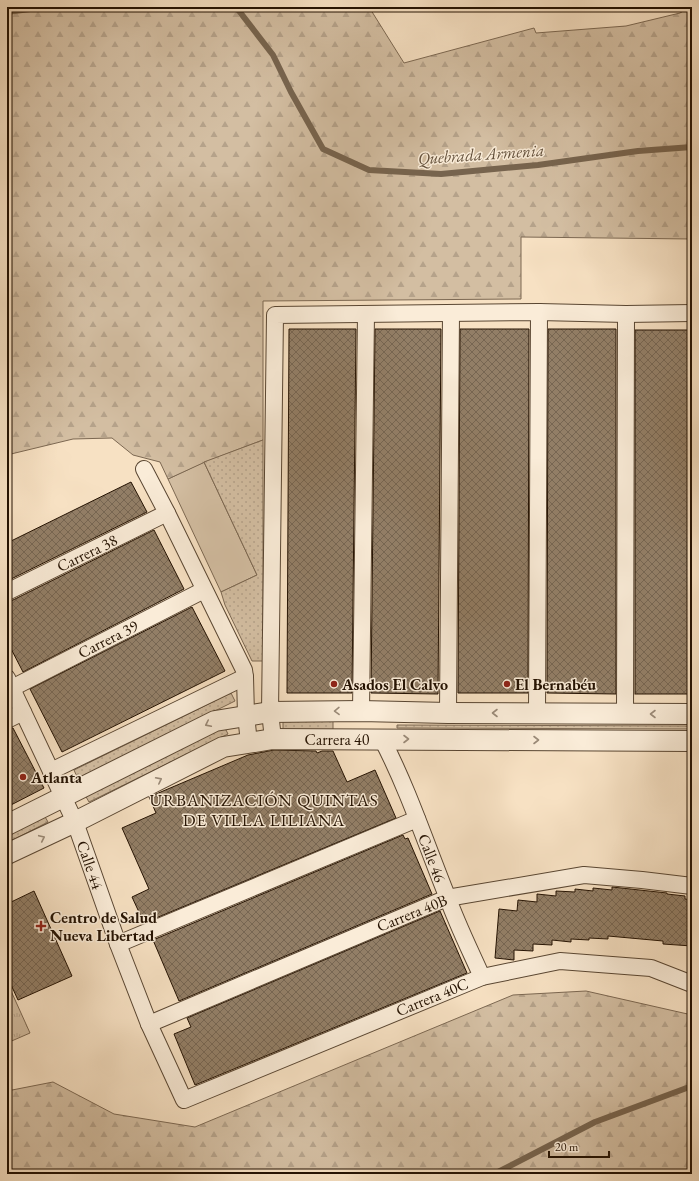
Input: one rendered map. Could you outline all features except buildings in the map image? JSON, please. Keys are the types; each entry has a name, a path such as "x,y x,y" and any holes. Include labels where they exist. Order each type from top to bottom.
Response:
{"street":[{"path":"537,713 539,312"},
{"path":"273,739 270,712 275,315 539,312 626,314 692,313"},
{"path":"448,712 451,313"},
{"path":"361,711 366,314"},
{"path":"625,714 626,314"},
{"path":"144,469 244,670 248,743"},
{"name":"Carrera 38","path":"7,592 167,513"},
{"name":"Carrera 39","path":"9,683 204,590"},
{"path":"51,771 245,677"},
{"name":"Calle 44","path":"9,683 75,822 118,944 149,1024 184,1100"},
{"name":"Carrera 40","path":"7,825 214,721 246,715 270,712 361,711 692,714"},
{"path":"7,720 23,712"},
{"name":"Carrera 40","path":"7,854 75,822 223,747 273,739 692,741"},
{"name":"Calle 46","path":"382,739 392,758 447,898 482,977"},
{"path":"118,944 417,819"},
{"name":"Carrera 40B","path":"149,1024 447,898 584,876 642,880 692,886"},
{"name":"Carrera 40C","path":"184,1100 482,977 560,961 651,968 692,984"}],"green space":[{"path":"7,7 369,7 404,63 534,28 536,33 626,26 680,13 692,7 692,239 521,237 521,299 263,301 263,440 205,462 168,479 160,462 133,455 112,438 73,439 7,456"},
{"path":"263,440 263,661 252,661 225,605 221,592 257,575 204,462"},
{"path":"204,462 257,575 221,592 168,479"},
{"path":"231,693 235,701 78,779 74,770"},
{"path":"333,720 333,731 283,731 283,721"},
{"path":"397,725 692,726 692,729 397,728"},
{"path":"224,726 228,734 89,802 85,795"},
{"path":"44,815 48,822 7,843 7,833"},
{"path":"7,982 30,1033 7,1043"},
{"path":"586,991 692,1015 692,1174 7,1174 7,1091 53,1082 114,1114 195,1127 513,995"}],"waterway":[{"name":"Quebrada Armenia","path":"7,12 45,7"},
{"name":"Quebrada Armenia","path":"236,7 273,55 291,92 323,149 369,170 441,174 538,165 638,151 692,147"},
{"path":"494,1174 595,1122 692,1086"}],"place":[{"name":"Asados El Calvo","path":"334,684"},
{"name":"El Bernabéu","path":"507,684"},
{"name":"Atlanta","path":"23,777"},
{"name":"Centro de Salud Nueva Libertad","path":"41,926"}],"district":[{"name":"URBANIZACIÓN QUINTAS DE VILLA LILIANA","path":"264,810"}]}
